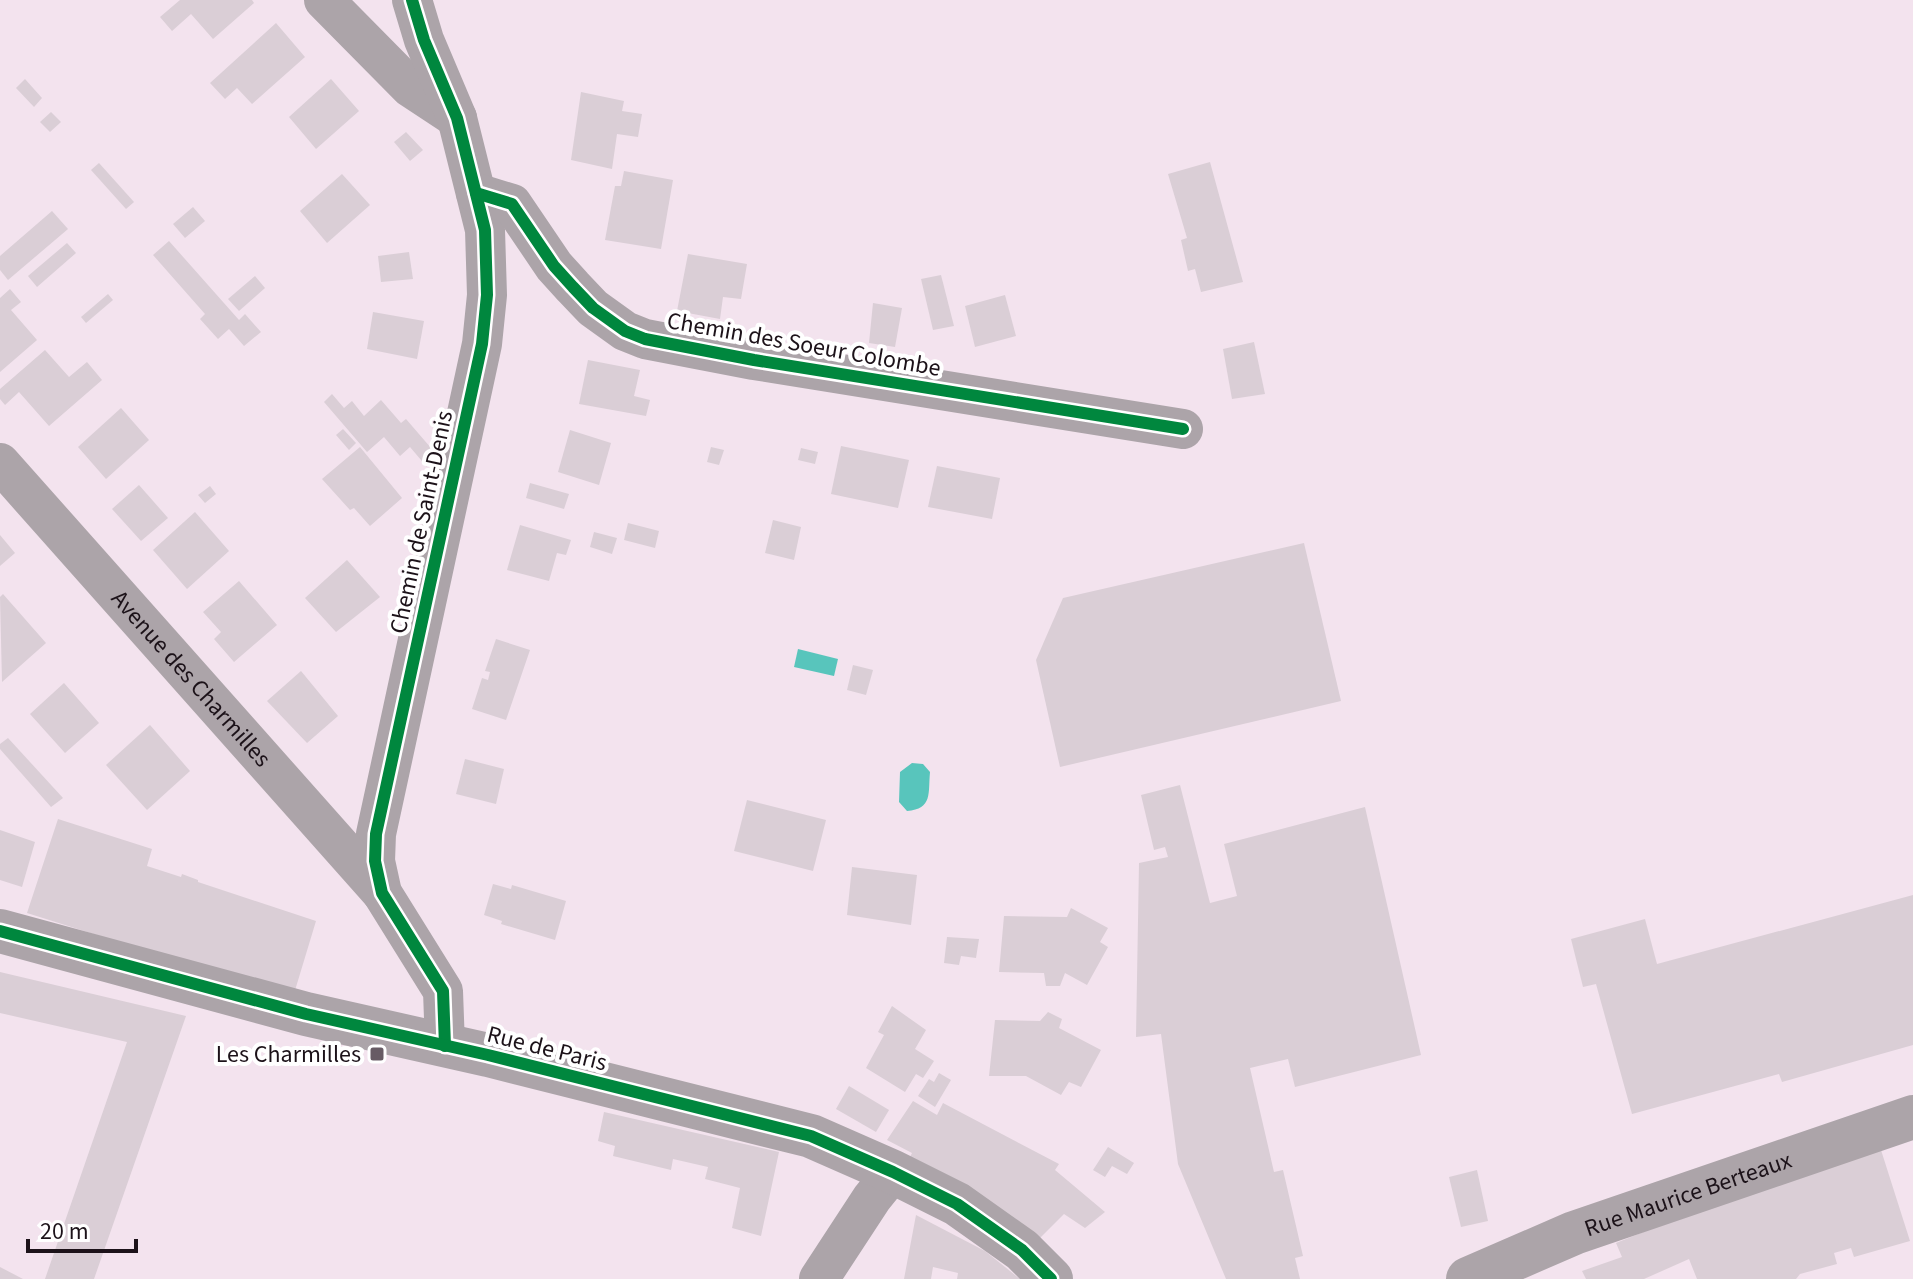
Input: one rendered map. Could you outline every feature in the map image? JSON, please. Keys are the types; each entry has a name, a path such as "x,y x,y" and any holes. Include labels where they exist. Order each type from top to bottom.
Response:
{"street":[{"path":"324,0 410,87 457,118"},
{"name":"Chemin de Saint-Denis","path":"412,0 424,40 457,118 485,230 487,295 482,344 376,834 375,861 382,893 443,991 445,1046"},
{"name":"Chemin des Soeur Colombe","path":"476,193 512,204 554,266 583,297 625,331 645,339 770,363 1183,429"},
{"name":"Avenue des Charmilles","path":"0,463 382,893"},
{"name":"Rue de Paris","path":"0,931 306,1014 811,1136 957,1204 1022,1250 1051,1279"},
{"name":"Rue Maurice Berteaux","path":"1468,1279 1574,1233 1913,1117"},
{"path":"819,1279 872,1198 893,1172"}],"shaded area":[{"path":"798,649 838,659 834,676 794,667"},
{"path":"912,763 923,764 930,772 929,793 921,807 907,811 899,802 900,772"}],"building":[{"path":"180,0 252,0 254,3 213,39 191,14 172,31 160,17"},
{"path":"276,23 305,57 252,104 237,88 225,99 210,83"},
{"path":"25,79 42,98 34,107 16,88"},
{"path":"331,79 359,111 316,149 289,117"},
{"path":"581,92 624,101 622,111 642,114 638,137 617,134 612,169 571,160"},
{"path":"51,112 61,122 50,132 40,122"},
{"path":"406,132 423,150 410,161 394,142"},
{"path":"1210,162 1243,282 1201,292 1195,269 1188,271 1181,240 1187,238 1168,174"},
{"path":"99,163 134,202 126,209 91,170"},
{"path":"624,171 673,180 661,249 605,240 615,186 621,186"},
{"path":"342,174 370,205 327,243 300,211"},
{"path":"193,207 205,221 185,238 173,224"},
{"path":"52,211 68,229 8,280 0,270 0,256"},
{"path":"169,241 239,320 245,314 261,332 244,346 229,329 218,339 200,319 205,314 153,255"},
{"path":"67,243 76,253 37,287 28,276"},
{"path":"409,252 413,279 381,282 378,256"},
{"path":"688,254 747,264 741,299 723,297 720,319 677,311"},
{"path":"941,275 954,326 933,330 921,279"},
{"path":"255,276 265,288 239,311 228,299"},
{"path":"10,289 21,302 11,310 37,340 0,372 0,298"},
{"path":"108,294 113,300 86,323 81,317"},
{"path":"1005,295 1016,336 975,347 965,306"},
{"path":"873,303 902,308 895,347 869,343"},
{"path":"373,312 424,321 417,359 367,349"},
{"path":"1254,342 1265,394 1232,399 1223,349"},
{"path":"45,350 69,377 87,362 102,380 49,426 19,392 5,405 0,399 0,389"},
{"path":"588,360 640,370 634,396 650,400 646,416 579,404"},
{"path":"332,394 344,408 352,401 364,416 381,400 401,423 406,419 431,448 427,467 410,447 400,456 384,437 367,452 324,402"},
{"path":"121,408 149,440 106,479 78,447"},
{"path":"343,429 356,443 349,450 336,435"},
{"path":"570,430 611,443 599,485 558,472"},
{"path":"841,446 909,460 898,508 831,494"},
{"path":"360,447 402,498 370,526 354,508 350,510 322,479"},
{"path":"711,447 724,450 719,465 707,462"},
{"path":"801,448 818,452 815,464 798,460"},
{"path":"937,466 1000,478 992,519 928,507"},
{"path":"530,483 569,494 564,509 526,498"},
{"path":"139,485 168,518 141,541 112,509"},
{"path":"210,486 216,494 205,503 198,495"},
{"path":"195,512 229,551 187,589 153,550"},
{"path":"773,520 801,527 794,560 765,553"},
{"path":"628,523 659,531 655,548 624,540"},
{"path":"520,525 571,540 566,555 557,553 549,581 507,570"},
{"path":"594,532 617,538 612,554 590,547"},
{"path":"0,535 15,553 0,566"},
{"path":"1304,543 1341,701 1060,767 1036,660 1063,598"},
{"path":"347,560 380,597 336,632 305,598"},
{"path":"239,581 277,625 234,662 214,639 221,632 203,612"},
{"path":"3,594 46,643 2,682 0,597"},
{"path":"496,639 530,650 506,720 472,709 482,678 488,680 490,672 485,671"},
{"path":"853,665 873,670 866,695 847,690"},
{"path":"301,671 338,716 307,743 267,701"},
{"path":"64,683 99,723 65,753 30,714"},
{"path":"150,725 190,771 147,810 106,765"},
{"path":"8,738 63,798 51,807 0,749 0,744"},
{"path":"465,759 504,769 496,804 456,794"},
{"path":"1180,785 1210,903 1237,896 1224,844 1365,807 1421,1055 1295,1087 1288,1059 1250,1068 1274,1172 1283,1170 1303,1256 1295,1258 1300,1279 1226,1279 1178,1164 1161,1034 1136,1037 1139,863 1168,857 1165,847 1154,850 1141,795"},
{"path":"747,800 826,820 813,871 734,851"},
{"path":"58,819 152,849 147,866 181,877 182,874 316,921 293,997 27,913"},
{"path":"0,830 35,842 22,887 0,880"},
{"path":"852,867 917,875 911,925 847,915"},
{"path":"493,884 511,889 512,885 566,901 555,940 501,924 502,921 484,915"},
{"path":"1913,895 1913,1045 1782,1082 1779,1074 1632,1114 1596,984 1583,987 1571,939 1645,919 1657,964"},
{"path":"1071,908 1108,928 1100,942 1108,947 1087,985 1065,973 1060,986 1046,986 1044,973 999,972 1004,916 1067,917"},
{"path":"947,937 979,939 976,958 961,956 959,965 944,963"},
{"path":"0,972 186,1016 94,1279 45,1279 127,1042 0,1013"},
{"path":"892,1006 926,1030 915,1049 934,1061 923,1078 916,1074 905,1092 866,1068 884,1035 878,1032"},
{"path":"1048,1012 1062,1019 1059,1028 1101,1050 1081,1087 1069,1082 1061,1095 1026,1076 989,1076 995,1020 1040,1021"},
{"path":"939,1073 951,1080 935,1107 918,1096 929,1079 934,1082"},
{"path":"849,1086 889,1110 876,1132 836,1109"},
{"path":"913,1101 937,1115 943,1103 1059,1164 1055,1170 1105,1212 1085,1228 1064,1214 1039,1239 908,1161 912,1153 887,1140"},
{"path":"604,1112 779,1152 761,1236 732,1228 740,1188 705,1179 708,1167 673,1159 671,1170 613,1156 615,1146 598,1141"},
{"path":"1108,1147 1134,1163 1127,1174 1112,1166 1105,1177 1093,1170"},
{"path":"1881,1150 1910,1241 1854,1257 1851,1248 1834,1253 1837,1264 1800,1274 1796,1279 1697,1279 1689,1259 1644,1279 1586,1279 1582,1271 1622,1257 1616,1243 1673,1220"},
{"path":"1477,1170 1488,1221 1461,1227 1449,1177"},
{"path":"916,1215 985,1251 1020,1279 957,1279 958,1273 933,1267 931,1279 904,1279"},
{"path":"0,1267 23,1279 0,1279"}],"cycle path":[{"path":"412,0 424,40 457,118 485,230 487,295 482,344 376,834 375,861 382,893 443,991 445,1046"},
{"path":"476,193 512,204 554,266 593,308 625,331 645,339 754,360 1183,429"},
{"path":"0,931 306,1014 488,1055 811,1136 957,1204 1022,1250 1051,1279"}],"place":[{"name":"Les Charmilles","path":"377,1054"}]}
